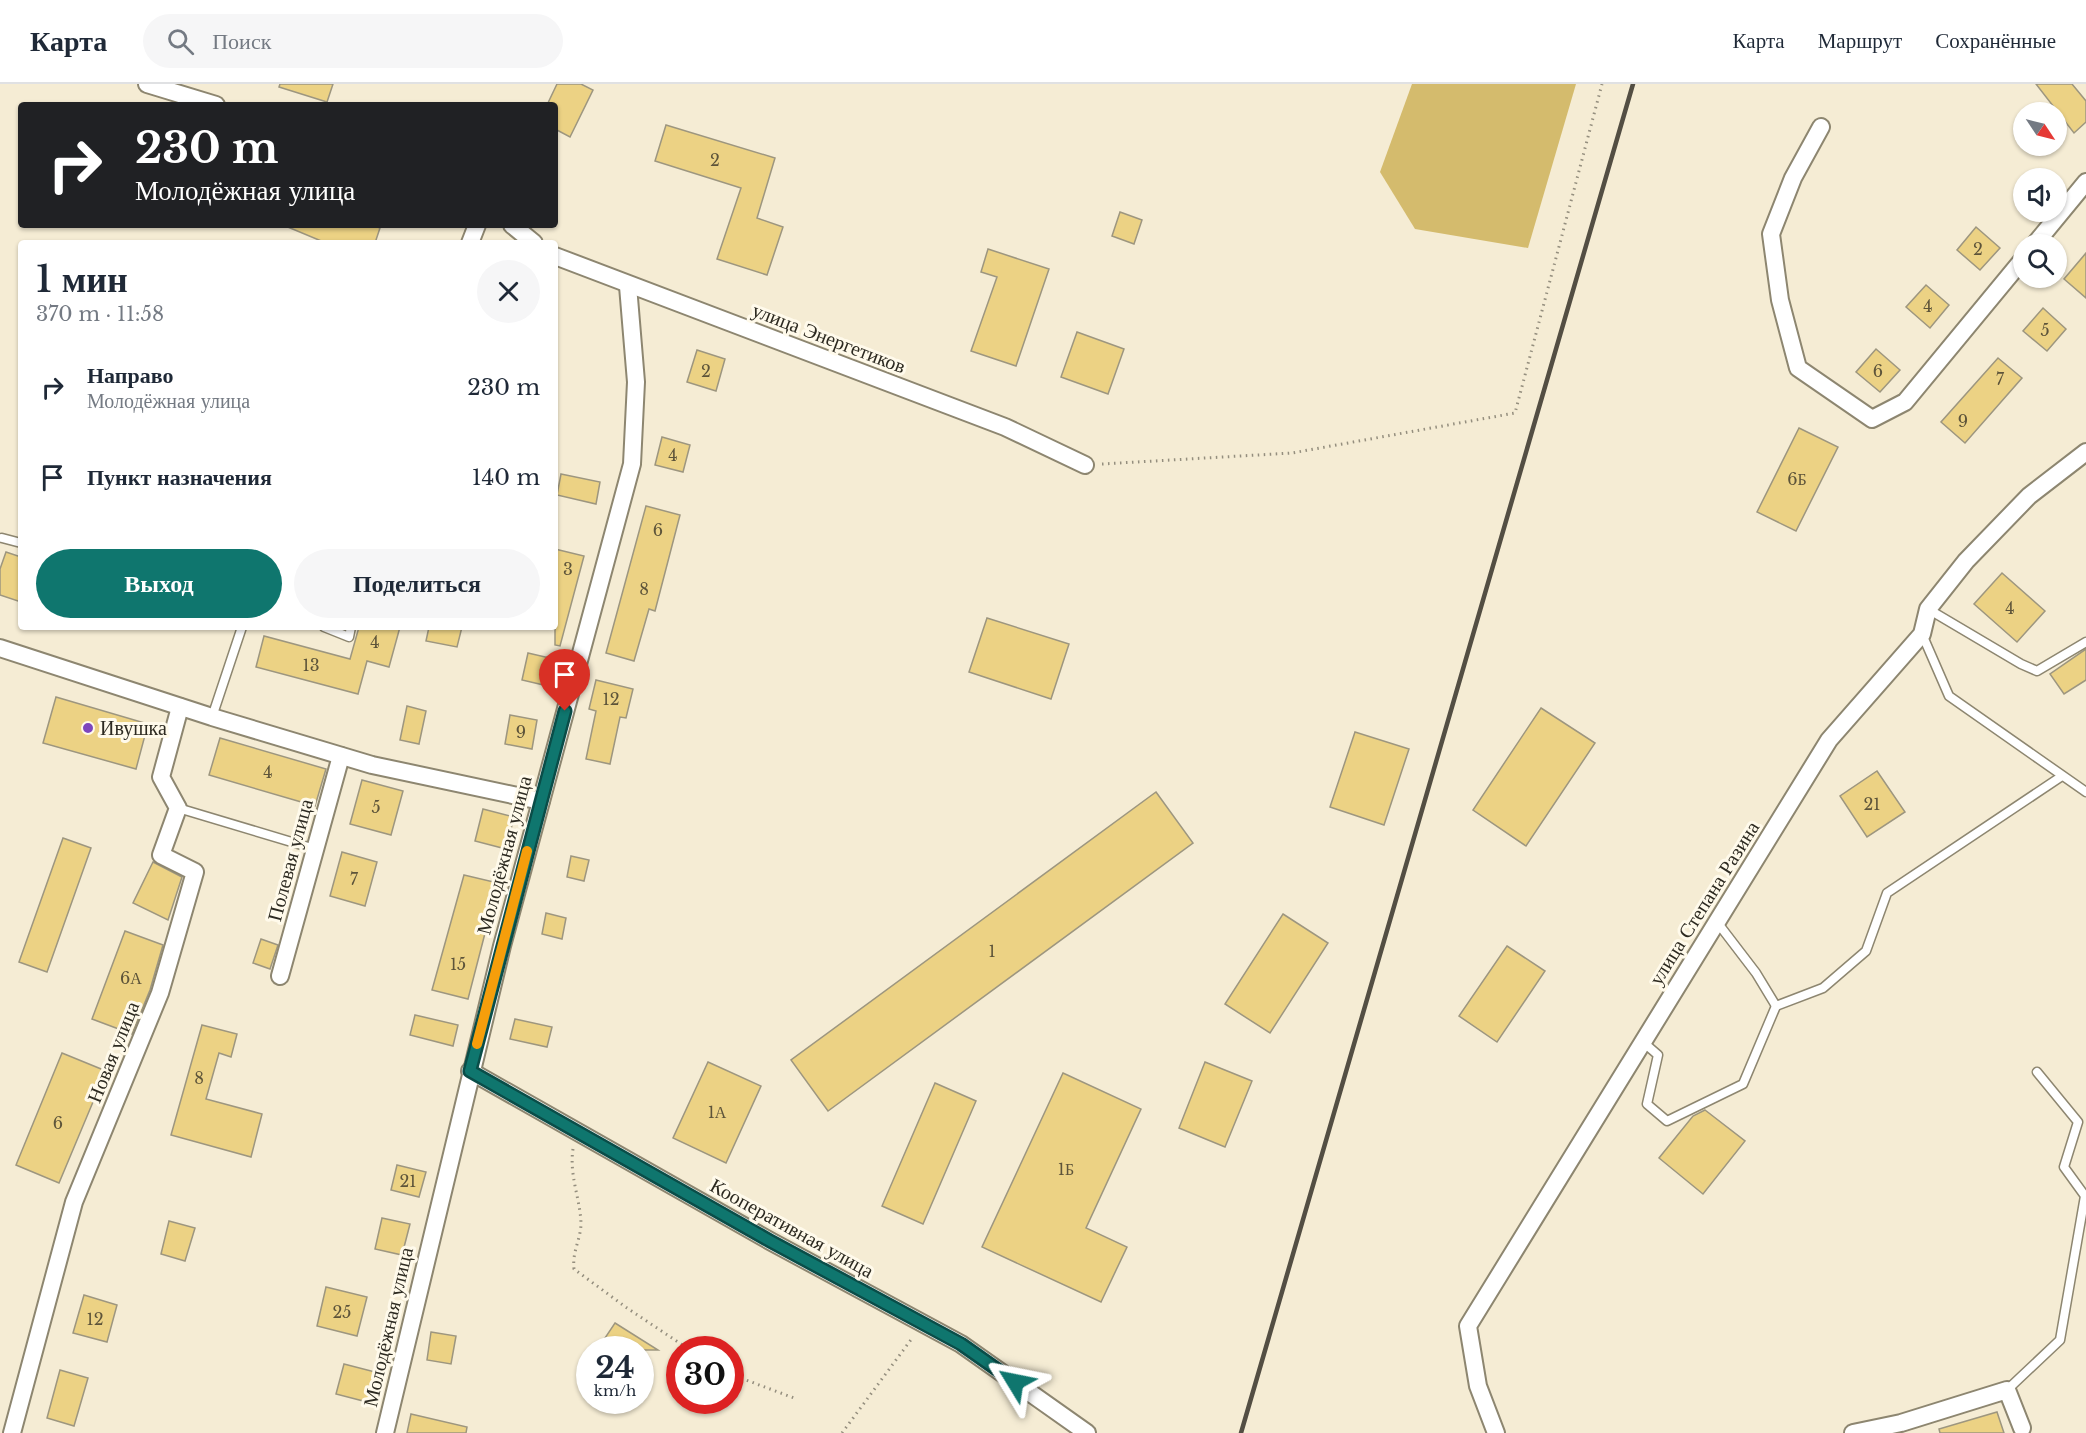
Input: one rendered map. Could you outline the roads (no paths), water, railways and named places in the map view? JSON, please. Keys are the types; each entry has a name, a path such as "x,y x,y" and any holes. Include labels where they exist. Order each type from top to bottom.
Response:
{"street":[{"path":"147,84 206,102"},
{"path":"1821,127 1793,178 1771,234 1780,300 1797,368 1872,419 1905,402 2013,271"},
{"path":"2043,234 2086,182"},
{"path":"516,228 530,240"},
{"name":"улица Энергетиков","path":"558,257 628,286 1005,427 1085,465"},
{"name":"Молодёжная улица","path":"385,1433 470,1071 632,464 636,382 628,286"},
{"name":"улица Степана Разина","path":"1496,1433 1478,1386 1468,1326 1829,740 1922,633 1928,609 1966,561 2029,496 2086,452"},
{"path":"0,648 340,756 541,801"},
{"path":"178,808 161,777 180,707"},
{"name":"Полевая улица","path":"280,976 340,756"},
{"name":"Новая улица","path":"12,1433 74,1202 160,993 195,872 161,855 178,808"},
{"name":"Кооперативная улица","path":"470,1071 576,1132 961,1344 1087,1433"},
{"path":"1853,1433 1901,1423 2007,1390 2022,1428"}],"lane":[{"path":"2,538 18,542"},
{"path":"1928,609 2021,664 2037,671 2086,642"},
{"path":"212,717 241,630"},
{"path":"332,630 349,637 350,630"},
{"path":"1922,633 1949,696 2086,792"},
{"path":"1642,1041 1658,1055 1647,1104 1667,1121 1743,1084 1776,1006 1823,988 1866,951 1887,893 2062,776"},
{"path":"178,808 315,849"},
{"path":"1716,922 1756,973 1776,1006"},
{"path":"2007,1390 2060,1340 2085,1196 2064,1167 2078,1122 2037,1072"}],"railway":[{"path":"1241,1433 1633,84"}],"place":[{"name":"Ивушка","path":"88,728"}]}
